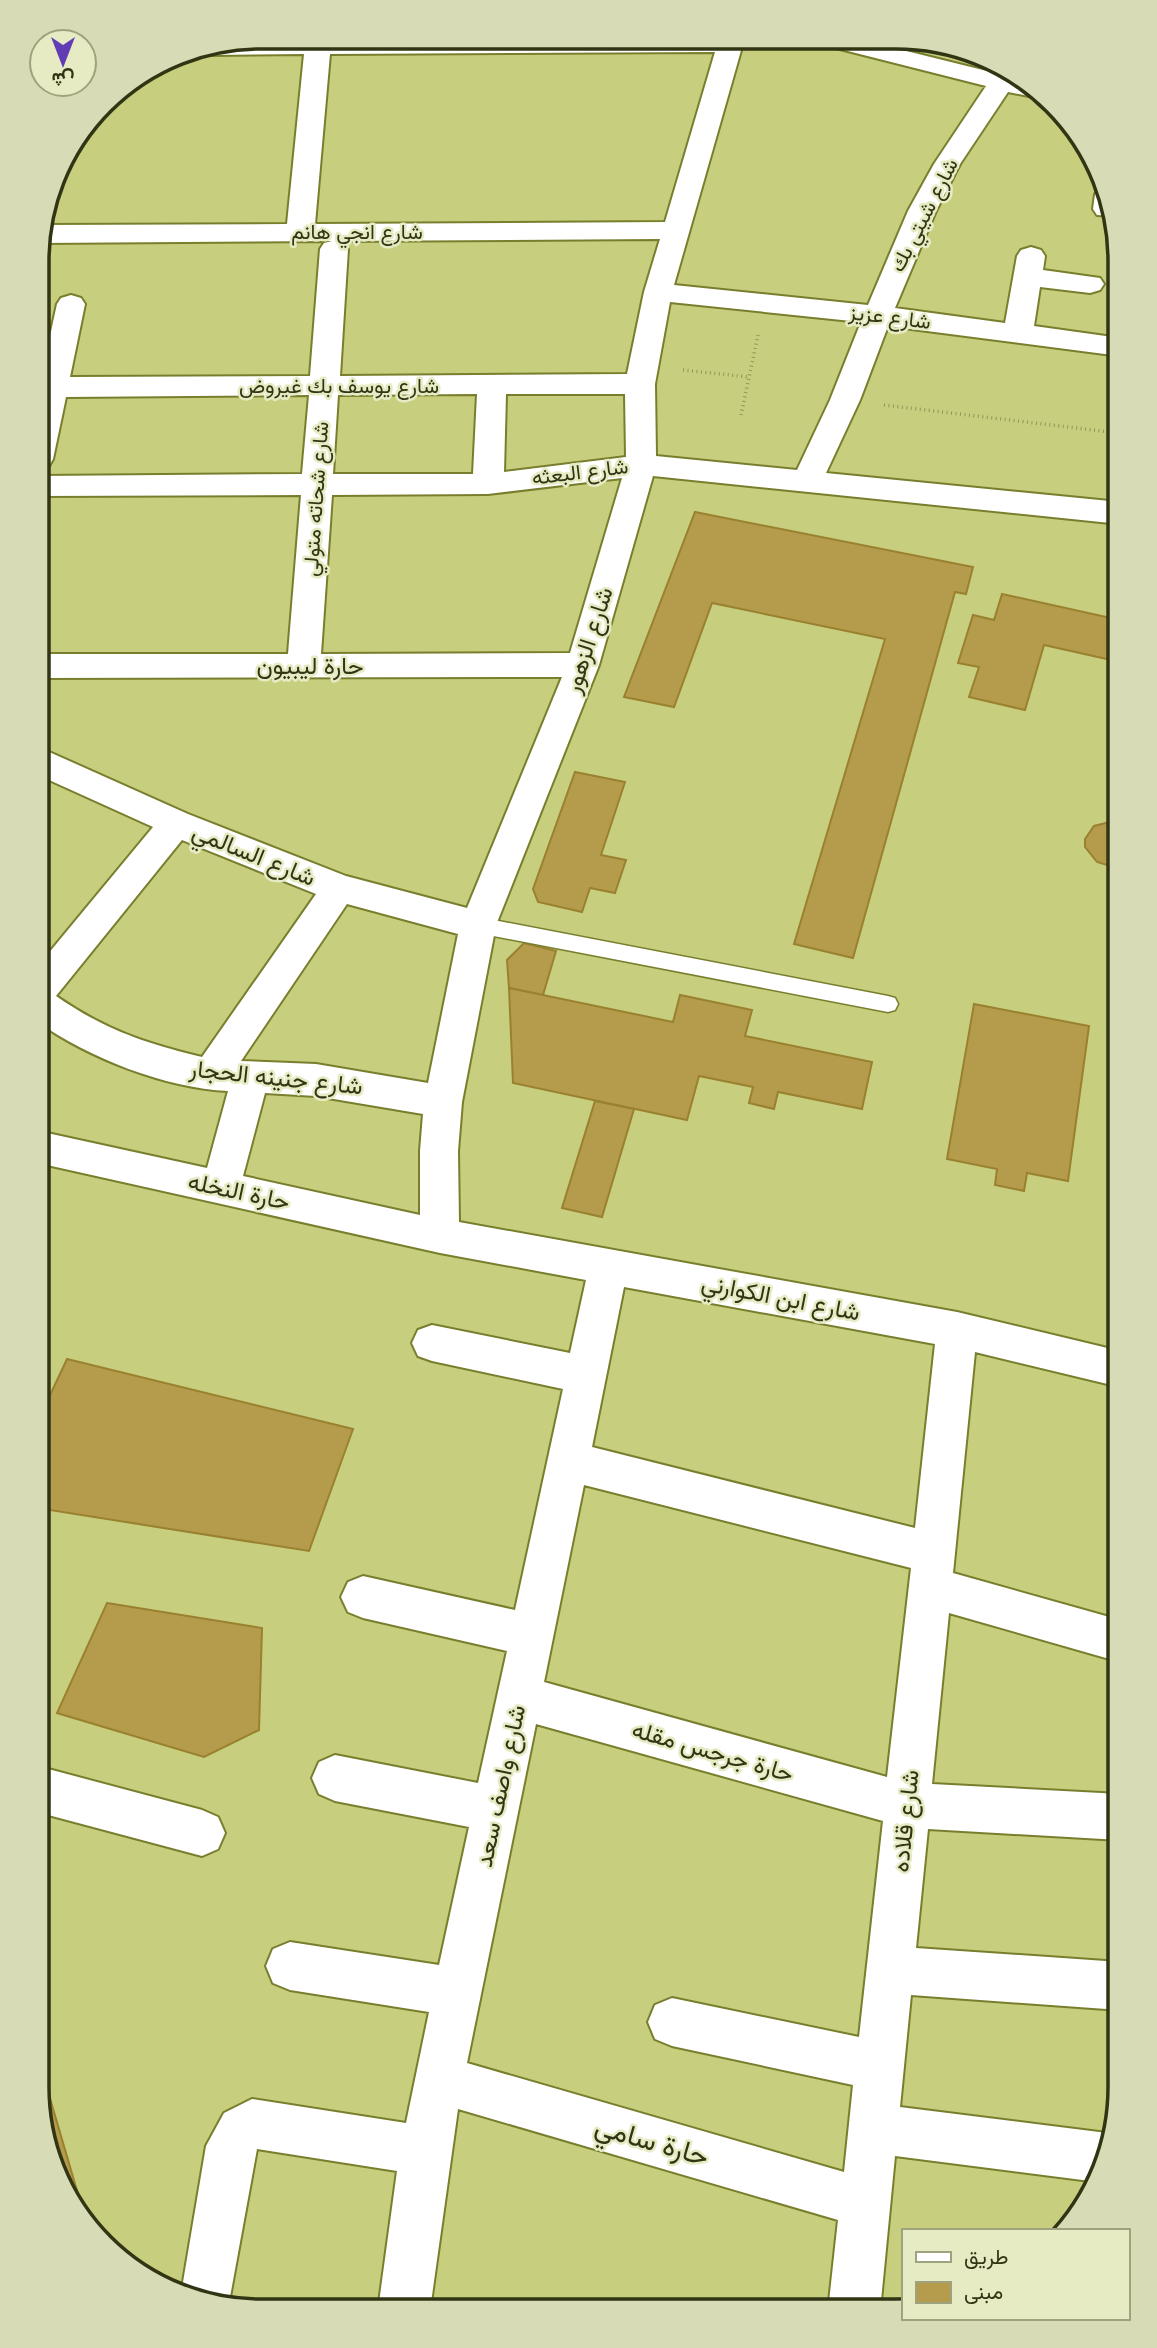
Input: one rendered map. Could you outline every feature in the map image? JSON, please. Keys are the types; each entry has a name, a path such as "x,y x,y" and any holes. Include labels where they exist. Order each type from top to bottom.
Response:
{"street":[{"path":"300,233 318,49"},
{"name":"شارع الزهور","path":"440,1236 439,1151 443,1102 478,925 583,665 641,464 642,375 658,292 729,49"},
{"path":"874,49 1001,77"},
{"name":"شارع شيتي بك","path":"807,481 845,400 899,262 941,176 1003,79"},
{"name":"شارع انجي هانم","path":"51,234 676,230"},
{"name":"شارع شحاته متولي","path":"304,664 334,250"},
{"path":"1018,333 1030,266 1090,285"},
{"name":"شارع عزيز","path":"658,292 877,315 1108,345"},
{"path":"49,377 71,304"},
{"name":"شارع يوسف بك غيروض","path":"49,387 492,385 642,375"},
{"path":"488,484 492,385"},
{"name":"شارع البعثه","path":"49,486 488,484 641,464 1108,512"},
{"name":"حارة ليبيون","path":"49,666 583,665"},
{"name":"شارع السالمي","path":"49,765 176,823 339,888 478,925"},
{"path":"49,979 176,823"},
{"path":"211,1075 339,888"},
{"name":"شارع جنينه الحجار","path":"49,1011 74,1028 138,1057 211,1075 316,1080 380,1088 443,1102"},
{"path":"221,1188 251,1075"},
{"name":"حارة النخله","path":"49,1149 440,1236"},
{"name":"شارع ابن الكوارني","path":"440,1236 957,1330 1108,1366"},
{"name":"شارع واصف سعد","path":"405,2299 425,2151 456,1992 609,1265"},
{"name":"شارع قلاده","path":"855,2299 957,1330"},
{"path":"432,1343 586,1375"},
{"path":"568,1461 932,1570 1108,1636"},
{"path":"363,1597 532,1635"},
{"name":"حارة جرجس مقله","path":"518,1697 907,1805 1108,1816"},
{"path":"335,1777 496,1809"},
{"path":"49,1792 202,1833"},
{"path":"290,1966 456,1992"},
{"path":"890,1970 1108,1985"},
{"path":"672,2022 880,2066"},
{"name":"حارة سامي","path":"439,2079 865,2203"},
{"path":"206,2292 231,2146 241,2130 252,2124 425,2151"},
{"path":"873,2129 1096,2157"}],"lane":[{"path":"478,925 888,1004"}],"path":[{"path":"741,415 765,303"},
{"path":"642,375 749,377"},
{"path":"845,400 1108,432"}],"building":[{"path":"695,512 973,567 966,594 955,592 853,958 794,944 885,639 712,603 674,707 624,697"},
{"path":"1002,594 1108,617 1108,659 1044,645 1025,710 969,697 979,667 958,663 973,615 994,620"},
{"path":"575,772 625,782 601,855 626,860 615,893 590,888 582,912 538,902 533,889"},
{"path":"1108,822 1108,865 1097,862 1085,847 1085,839 1094,826"},
{"path":"524,943 556,951 543,995 509,988 507,960"},
{"path":"509,988 673,1022 680,995 752,1010 745,1036 872,1062 862,1109 778,1092 774,1109 749,1103 753,1087 699,1076 687,1120 513,1083"},
{"path":"974,1004 1089,1026 1068,1181 1027,1173 1024,1191 995,1185 997,1169 947,1159"},
{"path":"595,1101 634,1109 602,1217 562,1208"},
{"path":"67,1359 353,1429 309,1551 49,1510 49,1397"},
{"path":"107,1603 262,1628 259,1730 204,1757 57,1713"},
{"path":"49,2095 77,2192 60,2155 53,2129"}]}
